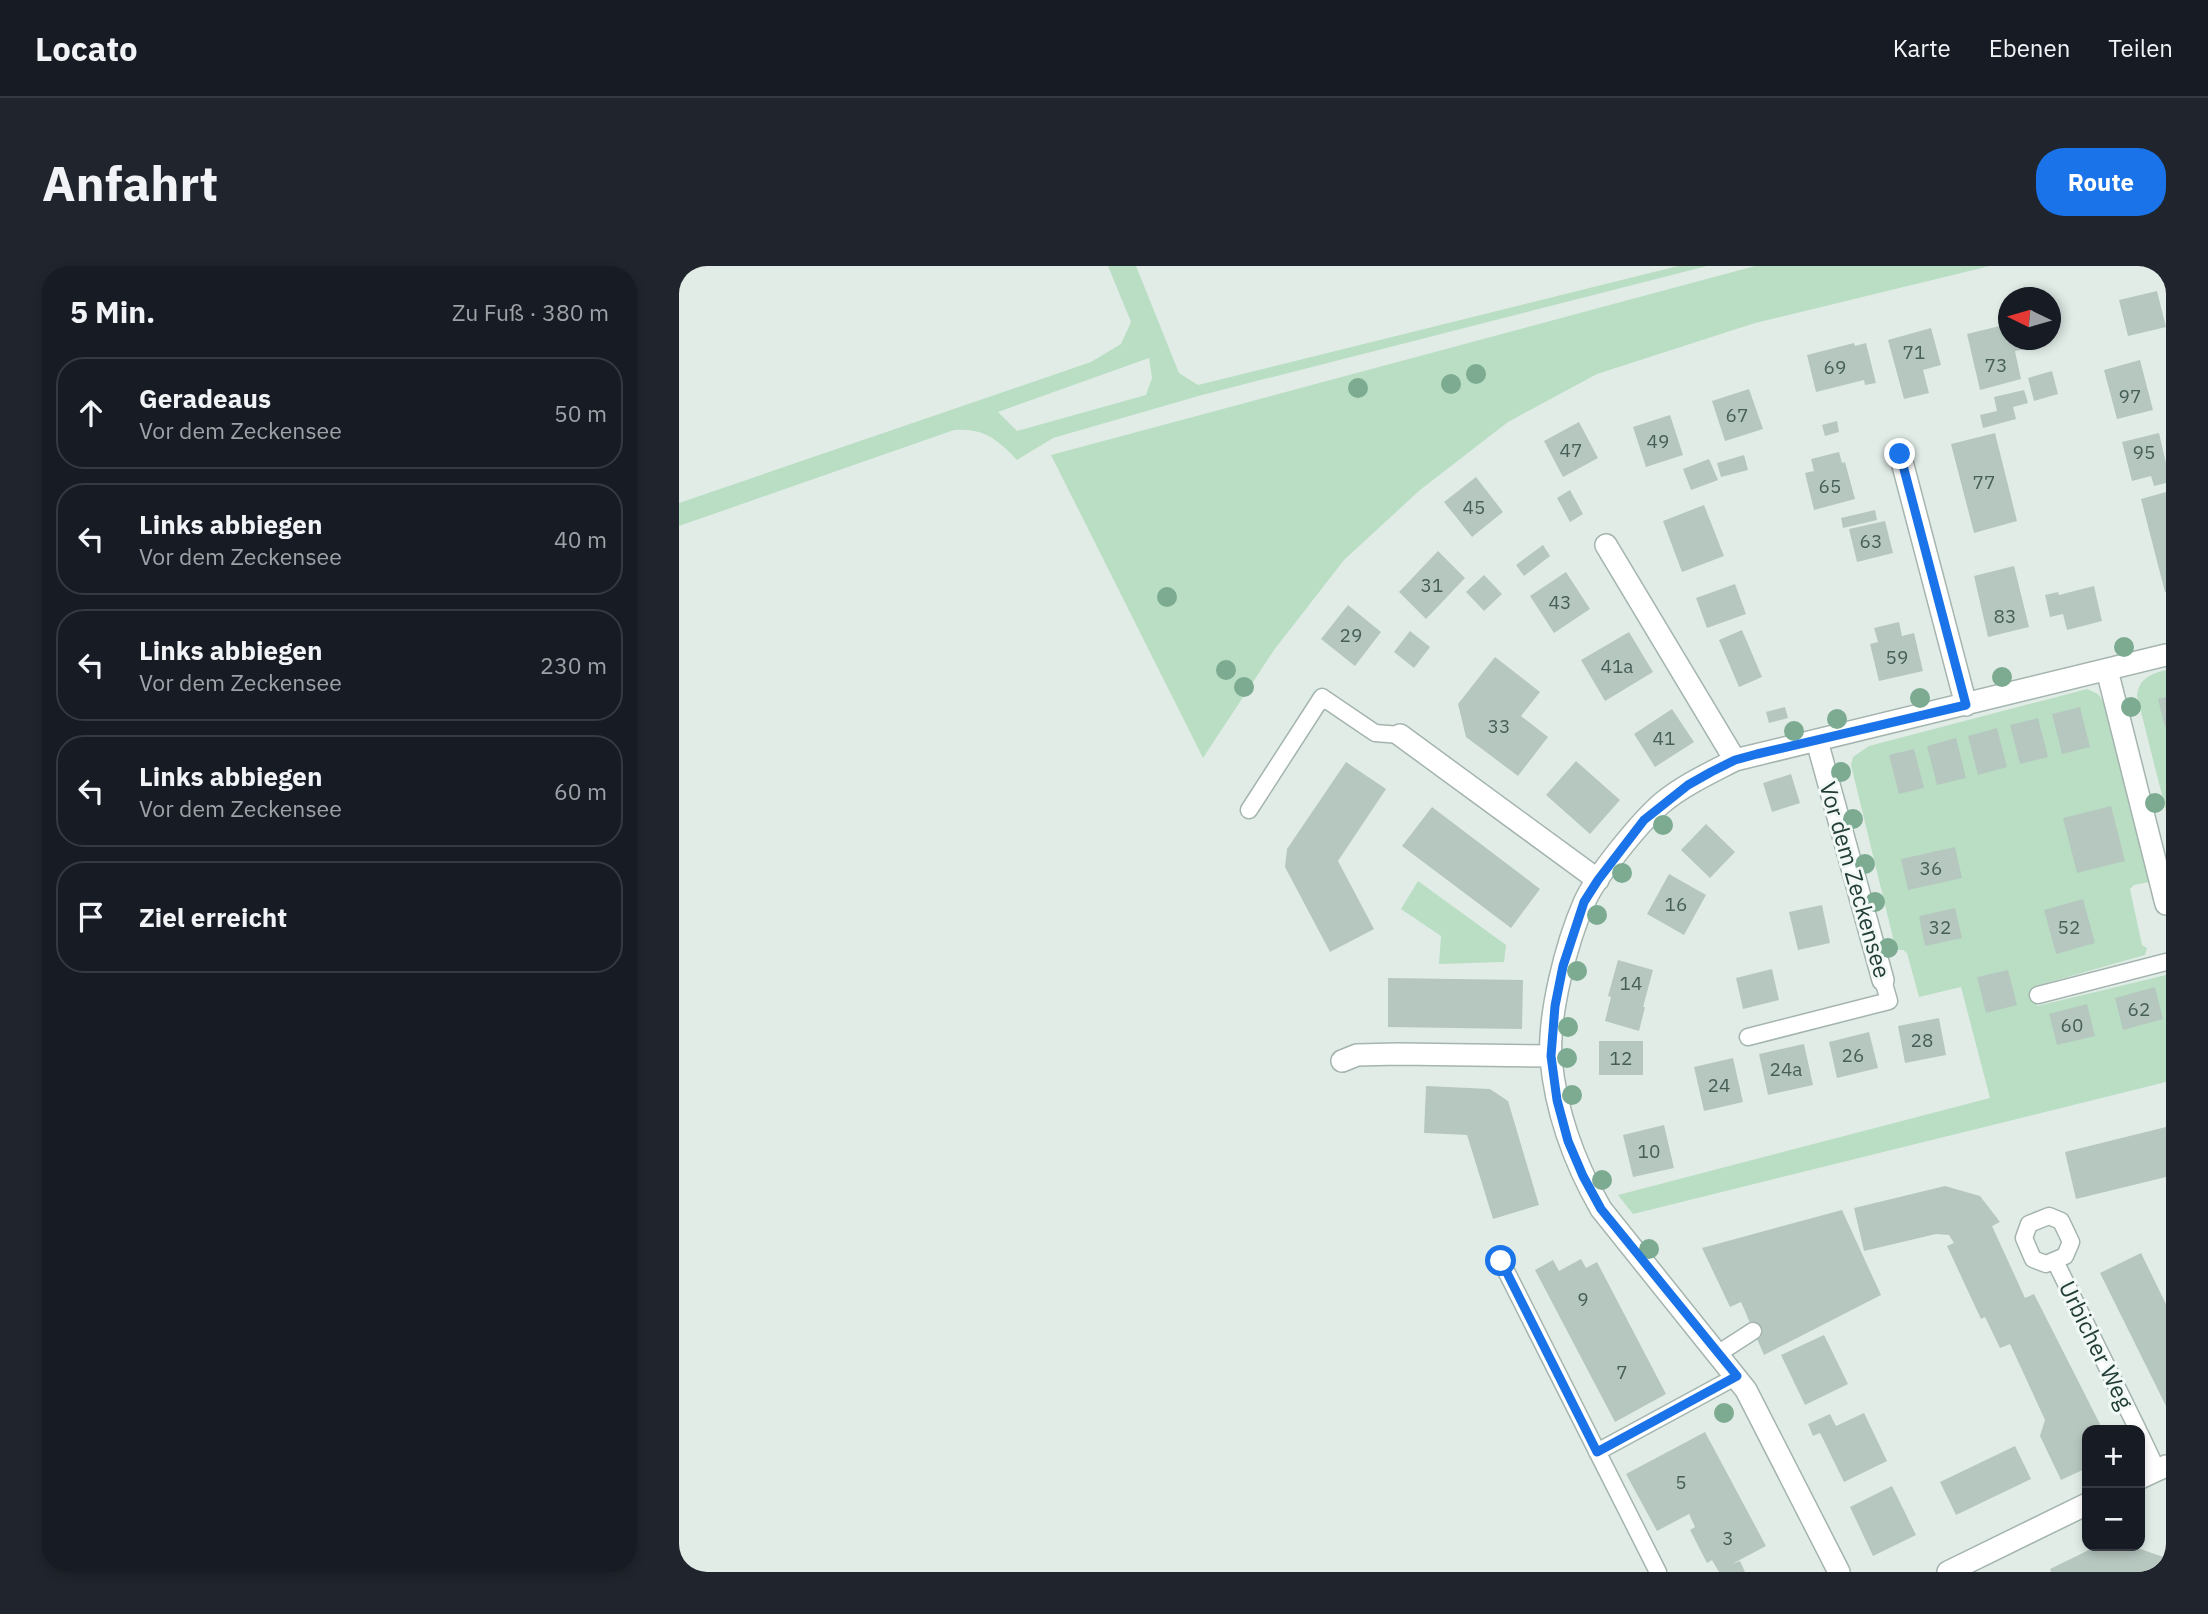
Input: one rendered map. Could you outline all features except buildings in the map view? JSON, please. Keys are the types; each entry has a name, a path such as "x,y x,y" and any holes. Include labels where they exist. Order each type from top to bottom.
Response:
{"street":[{"path":"1900,454 1966,705"},
{"path":"1606,545 1735,760"},
{"path":"1839,1572 1773,1439 1737,1376 1601,1209 1568,1141 1557,1100 1551,1056 1555,1006 1563,966 1584,902 1644,820 1688,785 1735,760 2166,655"},
{"path":"2107,670 2166,904"},
{"path":"1400,735 1598,880"},
{"name":"Vor dem Zeckensee","path":"1817,741 1883,980"},
{"path":"1342,1061 1357,1055 1398,1054 1551,1056"},
{"path":"1948,1572 2082,1506"}],"lane":[{"path":"1249,810 1322,697 1375,733 1400,735"},
{"path":"2038,995 2166,962"},
{"name":"Vor dem Zeckensee","path":"1748,1037 1889,1001 1883,980"},
{"path":"1501,1261 1658,1572"},
{"name":"Urbicher Weg","path":"2055,1261 2136,1425"},
{"path":"1719,1353 1753,1331"},
{"path":"1597,1452 1737,1376"},
{"name":"Urbicher Weg","path":"2145,1448 2154,1471"}],"green space":[{"path":"1108,266 1136,266 1179,373 1198,385 1678,266 1707,266 1202,395 1053,438 1017,460 989,436 974,431 954,430 679,526 679,503 1091,362 1121,344 1131,322","holes":["1149,358 1152,378 1146,395 1017,431 998,412"]},
{"path":"1755,266 1990,266 1755,323 1597,374 1508,422 1420,490 1344,560 1274,650 1203,758 1051,455"},
{"path":"2166,670 2166,811 2137,696 2143,681"},
{"path":"2087,689 2098,694 2106,706 2149,882 2134,885 2130,889 2142,945 2147,948 2145,955 2032,987 2037,1006 2166,975 2166,1082 1633,1214 1618,1195 1990,1098 1961,987 1919,997 1907,953 1896,950 1851,765 1853,757 1869,746"},
{"path":"1418,881 1506,945 1504,962 1439,964 1441,936 1401,909"}],"route":[{"path":"1501,1261 1597,1452 1737,1376 1601,1209 1583,1176 1568,1141 1557,1100 1551,1056 1555,1006 1563,966 1584,902 1644,820 1663,803 1688,785 1735,760 1966,705 1900,454"}]}
